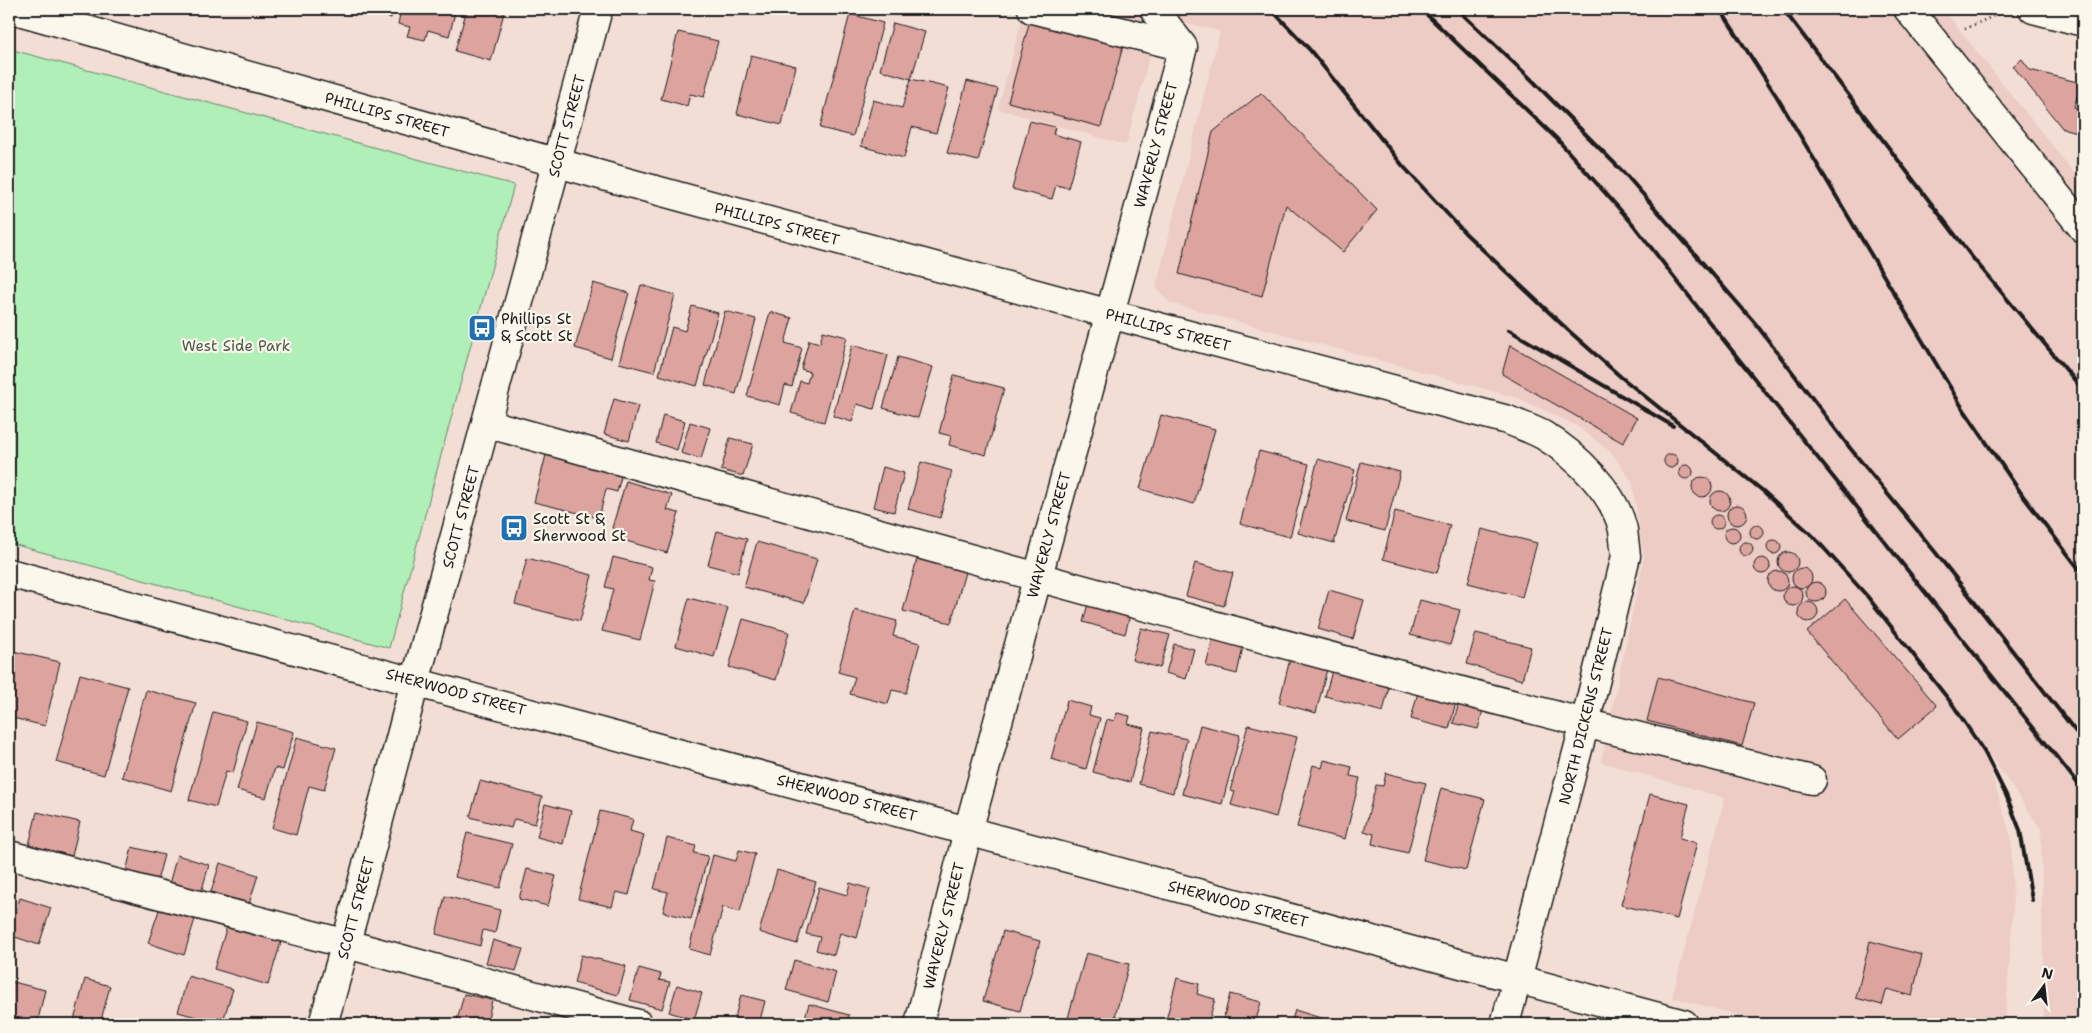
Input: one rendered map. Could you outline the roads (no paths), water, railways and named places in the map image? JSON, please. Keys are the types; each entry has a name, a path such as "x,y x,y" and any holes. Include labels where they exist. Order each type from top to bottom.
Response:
{"street":[{"name":"PHILLIPS STREET","path":"17,9 557,163 1110,314 1508,420 1543,435"},
{"name":"SCOTT STREET","path":"323,1024 598,9"},
{"path":"1032,9 1184,47"},
{"path":"1154,9 1184,47"},
{"path":"1908,9 2083,228"},
{"path":"2033,9 2083,22"},
{"name":"WAVERLY STREET","path":"919,1024 968,831 1184,47"},
{"path":"486,423 1037,577 1586,723 1812,780"},
{"name":"NORTH DICKENS STREET","path":"1504,1024 1518,980 1586,723 1626,556 1622,528 1612,504 1597,480 1574,458 1543,435"},
{"name":"SHERWOOD STREET","path":"9,573 1684,1024"},
{"path":"9,854 638,1024"}],"railway":[{"path":"1271,9 1310,50 1403,166 1465,233 1621,377 1763,491 1813,536 1867,596 1953,705 1985,753 2006,795 2020,830 2032,900"},
{"path":"1421,9 1557,139 1632,223 2083,790"},
{"path":"1457,9 1532,80 1627,176 1755,323 1850,448 1936,553 2083,741"},
{"path":"1720,9 1777,97 1962,407 2023,496 2083,574"},
{"path":"1783,9 1972,257 2083,390"},
{"path":"1509,330 1673,426"}],"place":[{"name":"Phillips St & Scott St","path":"482,328"},
{"name":"Scott St & Sherwood St","path":"514,528"}],"park label":[{"name":"West Side Park","path":"236,346"}]}
